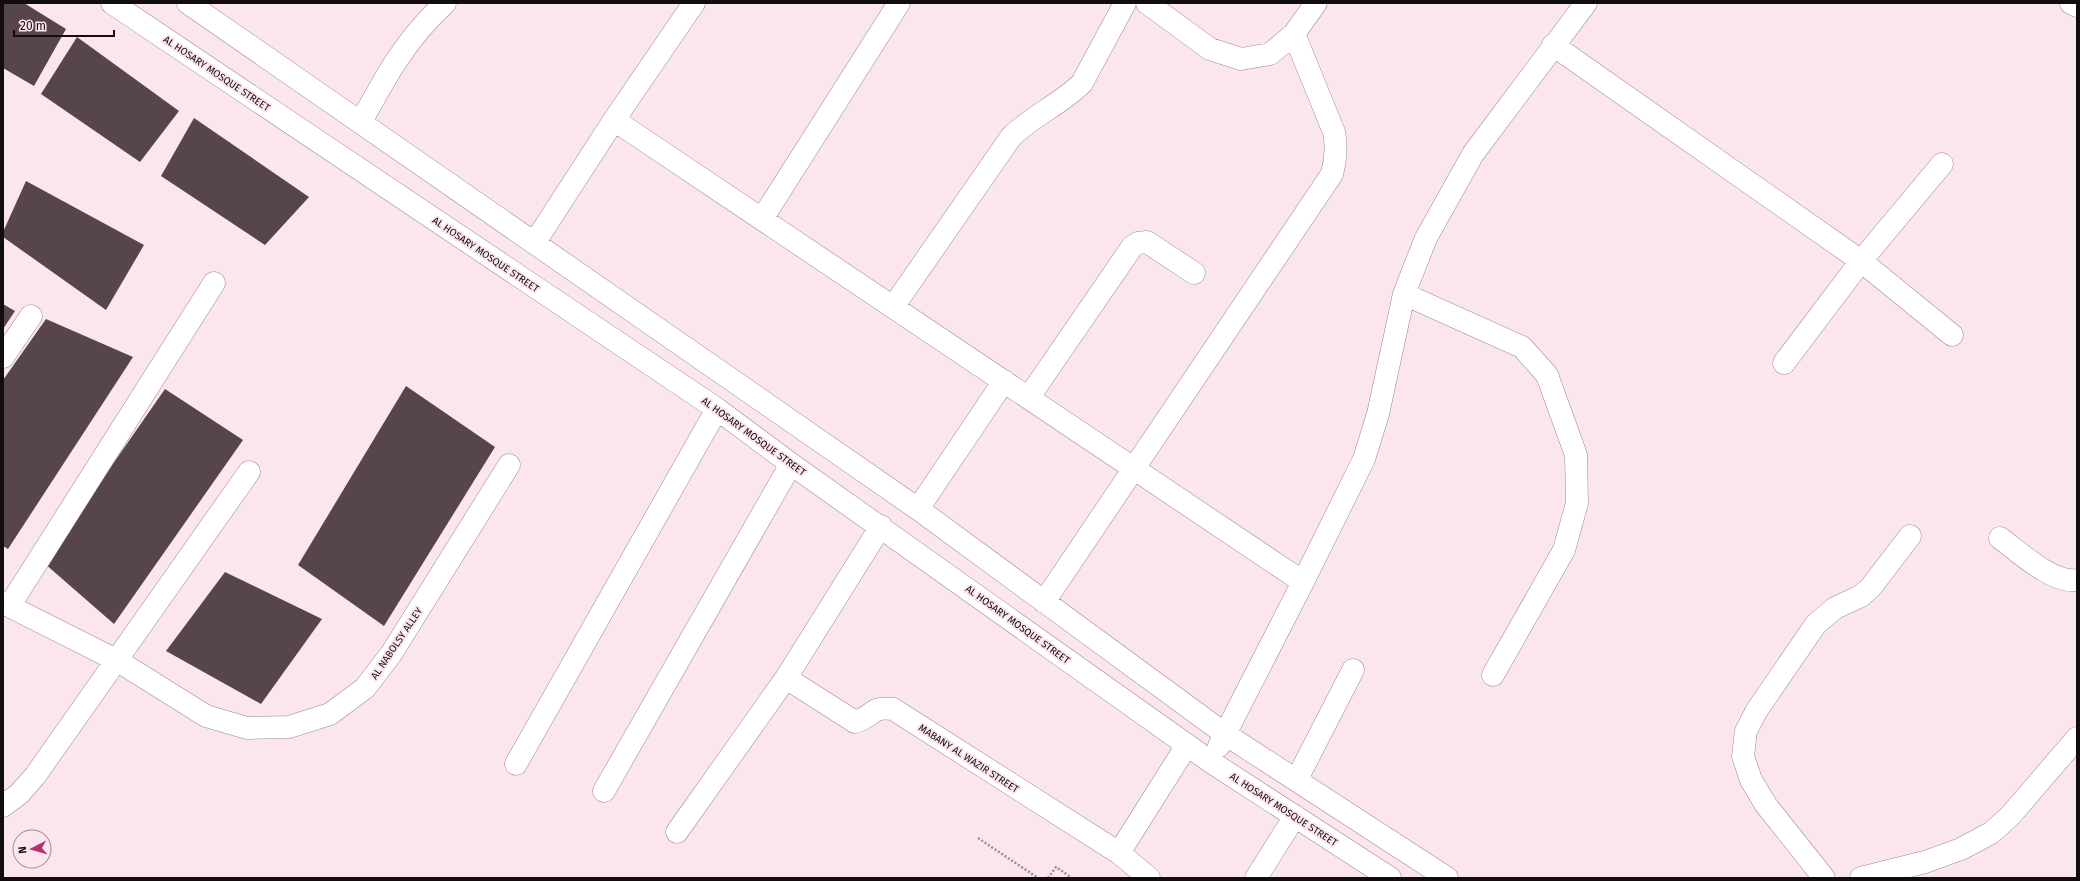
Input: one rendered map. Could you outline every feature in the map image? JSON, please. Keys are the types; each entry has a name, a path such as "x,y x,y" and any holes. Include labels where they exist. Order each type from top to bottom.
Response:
{"street":[{"name":"AL HOSARY MOSQUE STREET","path":"112,3 717,409 791,464 881,526 1211,762 1390,878"},
{"path":"188,3 535,242 918,509 1225,734 1297,779 1447,878"},
{"path":"361,122 395,60 424,22 446,3"},
{"path":"535,242 614,120 694,3"},
{"path":"762,219 899,3"},
{"path":"893,307 1011,137 1023,126 1072,92 1082,83 1125,3"},
{"path":"1147,3 1210,49 1241,59 1270,54 1294,34 1316,3"},
{"path":"1211,762 1364,459 1378,414 1404,294 1426,238 1473,154 1553,45 1586,3"},
{"path":"2071,3 2077,6"},
{"path":"1044,602 1332,174 1336,153 1334,132 1294,34"},
{"path":"1553,45 1862,261 1952,336"},
{"path":"614,120 1303,582"},
{"path":"1784,363 1862,261 1942,164"},
{"path":"1029,397 1132,247 1138,243 1147,242 1194,273"},
{"path":"6,604 214,283"},
{"path":"1404,294 1522,347 1547,375 1576,455 1577,503 1564,550 1493,674"},
{"path":"3,357 31,316"},
{"path":"918,509 1004,381"},
{"path":"516,764 717,409"},
{"path":"604,791 791,464"},
{"name":"AL NABOLSY ALLEY","path":"6,604 118,661 206,716 247,728 289,727 330,714 365,688 391,654 509,465"},
{"path":"3,806 19,794 35,776 118,661 249,472"},
{"path":"677,832 786,678 881,526"},
{"path":"1824,878 1766,805 1751,780 1743,756 1746,732 1756,710 1816,624 1835,608 1861,596 1871,587 1910,536"},
{"path":"2000,538 2052,575 2063,580 2077,580"},
{"path":"1297,779 1353,670"},
{"name":"MABANY AL WAZIR STREET","path":"786,678 855,722 865,719 872,710 882,707 893,709 1119,854 1149,878"},
{"path":"1861,878 1925,862 1961,850 1991,833 2010,816 2077,738"},
{"path":"1119,854 1187,745"},
{"path":"1256,878 1295,816"}],"path":[{"path":"978,838 1038,878"},
{"path":"1048,878 1056,867 1072,878"}],"building":[{"path":"3,3 24,3 66,29 34,86 3,68"},
{"path":"77,37 179,111 140,162 41,94"},
{"path":"194,118 309,197 265,245 161,176"},
{"path":"26,181 144,245 106,310 3,237 3,232"},
{"path":"3,304 15,311 3,329"},
{"path":"46,319 133,357 8,549 3,546 3,380"},
{"path":"406,386 495,447 384,626 298,565"},
{"path":"165,389 243,440 114,624 44,563"},
{"path":"225,572 322,619 261,704 166,651"}]}
